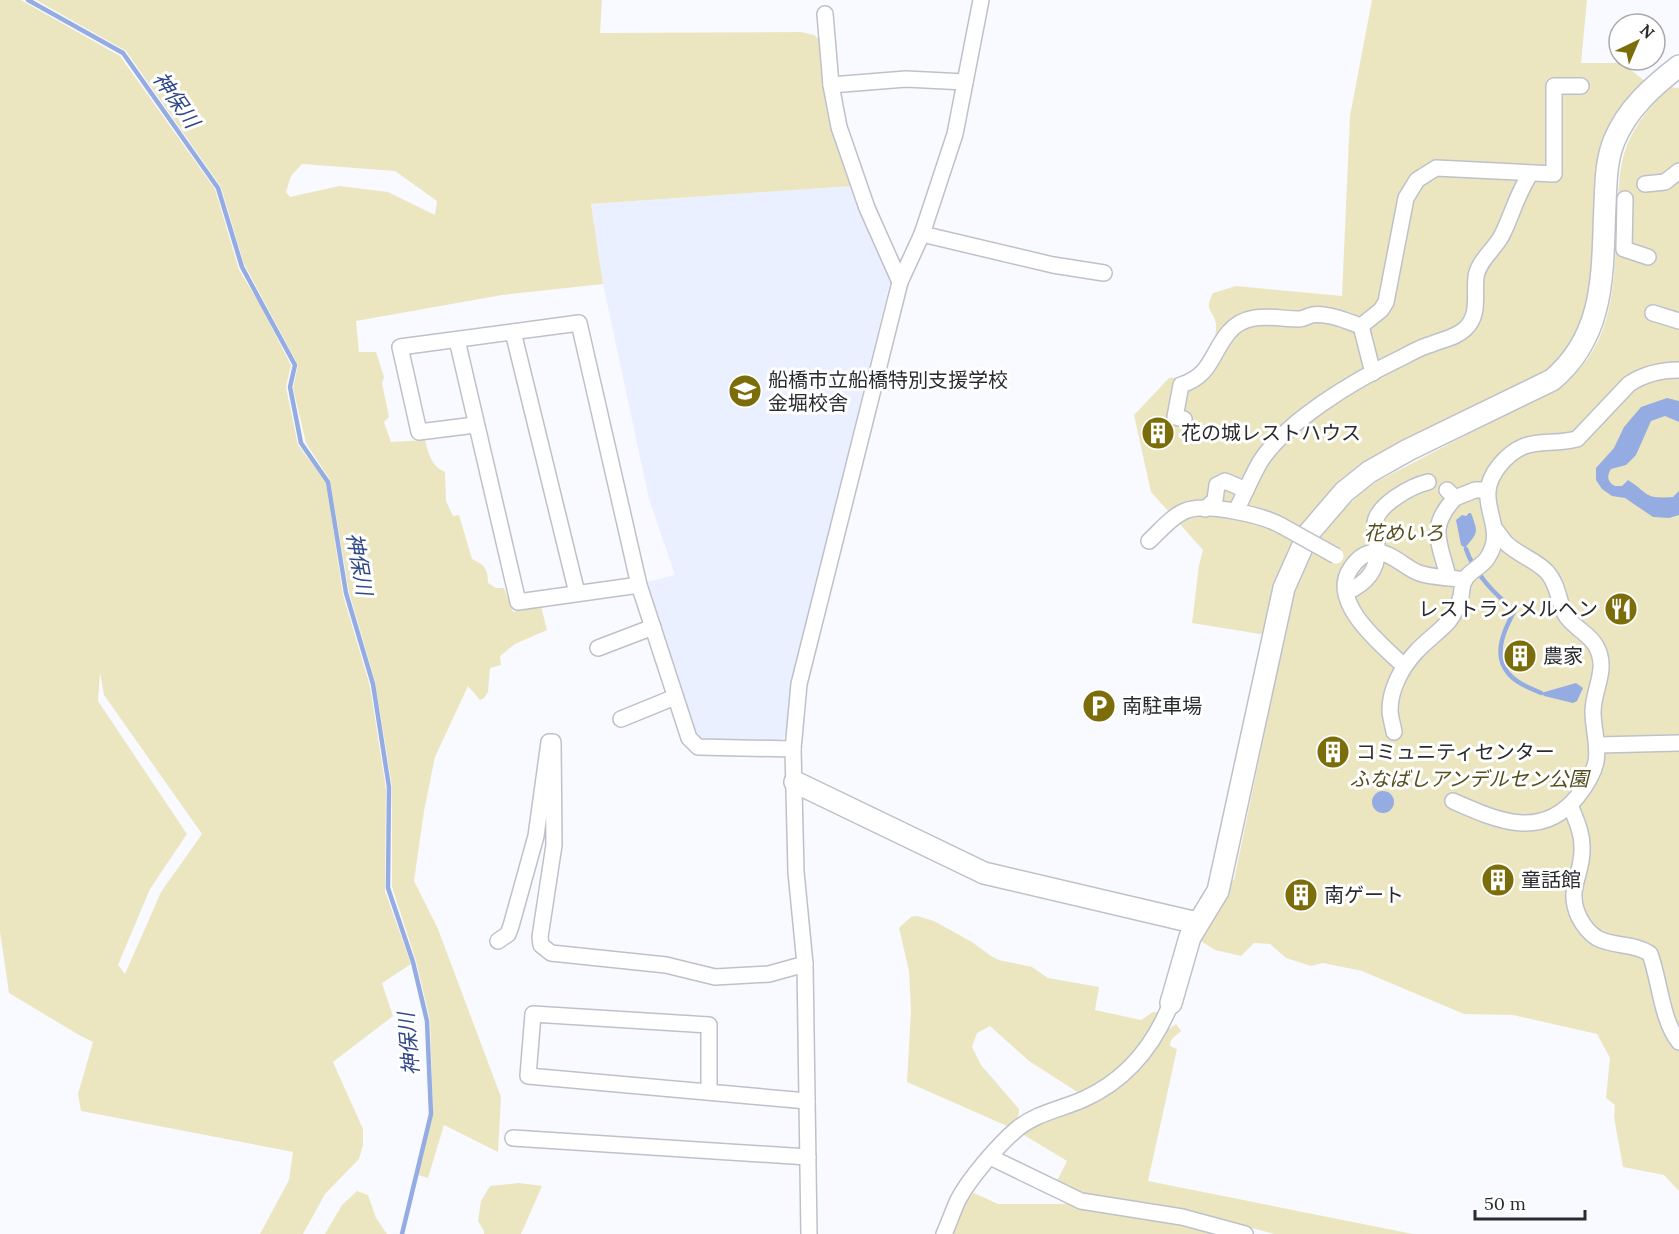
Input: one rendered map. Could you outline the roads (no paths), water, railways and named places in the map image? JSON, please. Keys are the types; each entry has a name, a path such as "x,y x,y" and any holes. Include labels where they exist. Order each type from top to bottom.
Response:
{"street":[{"path":"809,1234 805,963 796,872 793,749 799,684 900,282 922,234 955,134 981,0"},
{"path":"825,14 831,85 839,127 863,198 900,282"},
{"path":"944,1234 959,1198 990,1157 1017,1129 1037,1117 1084,1099 1115,1082 1146,1051 1161,1028 1171,1004 1190,937 1218,891 1284,588 1308,534 1344,492 1370,472 1408,450 1552,380 1568,365 1588,334 1596,313 1601,284 1606,173 1614,141 1641,99 1679,66"},
{"path":"831,85 906,79 965,82"},
{"path":"1361,326 1381,310 1386,302 1406,198 1417,180 1436,168 1554,174 1554,86 1581,86"},
{"path":"1645,184 1663,188 1679,171"},
{"path":"1236,511 1261,461 1276,442 1297,423 1330,399 1373,373 1431,344 1453,337 1466,328 1473,317 1476,306 1477,275 1482,262 1502,235 1520,188 1531,173"},
{"path":"1625,199 1624,249 1648,257"},
{"path":"922,234 1053,265 1104,273"},
{"path":"1653,313 1679,321"},
{"path":"1184,419 1175,417 1181,385 1200,376 1227,333 1240,322 1264,317 1303,319 1313,314 1330,316 1361,326"},
{"path":"475,425 419,432 400,347 579,323 639,585 689,738 698,747 793,749"},
{"path":"1361,326 1373,373"},
{"path":"513,332 577,594"},
{"path":"457,339 475,425 518,602 639,585"},
{"path":"1394,732 1390,710 1393,693 1404,666 1449,620 1460,600 1465,579 1488,558 1494,545 1495,529 1486,497 1498,467 1518,449 1532,442 1577,439 1629,384 1654,372 1679,370"},
{"path":"1205,509 1215,500 1217,485 1225,481 1246,490"},
{"path":"1347,592 1365,582 1372,574 1378,552 1376,522 1378,513 1418,484 1428,482"},
{"path":"1448,577 1438,540 1437,529 1442,513 1451,494 1487,490"},
{"path":"1149,541 1184,511 1193,508 1236,511 1270,519 1353,565"},
{"path":"1453,801 1487,816 1518,824 1534,823 1562,813 1586,787 1596,763 1598,745 1593,714 1594,695 1602,667 1597,646 1565,615 1557,590 1546,571 1507,544 1495,529"},
{"path":"1404,666 1358,622 1351,608 1347,592 1348,572 1357,559 1366,554 1378,552 1415,572 1428,576 1465,579"},
{"path":"1488,558 1522,555"},
{"path":"598,648 652,627"},
{"path":"621,719 675,697"},
{"path":"498,941 508,934 511,926 536,836 549,742 553,742 554,845 540,937 542,945 551,952 666,965 715,977 769,974 805,963"},
{"path":"1598,745 1678,743"},
{"path":"795,782 984,873 1197,923"},
{"path":"1570,805 1581,835 1582,851 1572,897 1576,909 1582,922 1599,939 1641,949 1650,954 1657,973 1668,1024 1679,1042"},
{"path":"709,1092 709,1024 533,1014 528,1076 807,1101"},
{"path":"513,1138 808,1157"},
{"path":"990,1157 1081,1201 1182,1217 1245,1234"}],"water":[{"path":"1667,398 1679,401 1679,422 1665,416 1651,421 1636,455 1626,465 1611,469 1608,477 1615,486 1622,486 1628,480 1651,496 1673,497 1679,491 1679,515 1669,518 1653,517 1625,498 1612,496 1602,489 1596,480 1596,468 1614,448 1624,427 1641,407"},
{"path":"1471,513 1476,532 1465,548 1461,545 1456,520"},
{"path":"1576,683 1583,688 1577,701 1573,703 1544,696 1541,693"},
{"path":"1383,791 1391,794 1394,802 1391,810 1383,813 1375,810 1372,802 1375,794"}],"waterway":[{"name":"神保川","path":"28,0 123,53 218,188 242,267 295,365 290,387 301,443 328,482 346,593 373,684 389,787 388,888 413,962 427,1021 431,1114 402,1234"},
{"path":"1466,549 1474,567 1486,583 1515,610 1502,641 1503,666 1515,680 1541,693"}],"place":[{"name":"船橋市立船橋特別支援学校 金堀校舎","path":"745,391"},
{"name":"花の城レストハウス","path":"1158,433"},
{"name":"レストランメルヘン","path":"1621,609"},
{"name":"農家","path":"1520,656"},
{"name":"南駐車場","path":"1099,706"},
{"name":"コミュニティセンター","path":"1333,752"},
{"name":"童話館","path":"1498,880"},
{"name":"南ゲート","path":"1301,895"}],"park label":[{"name":"花めいろ","path":"1404,533"},
{"name":"ふなばしアンデルセン公園","path":"1469,779"}]}
